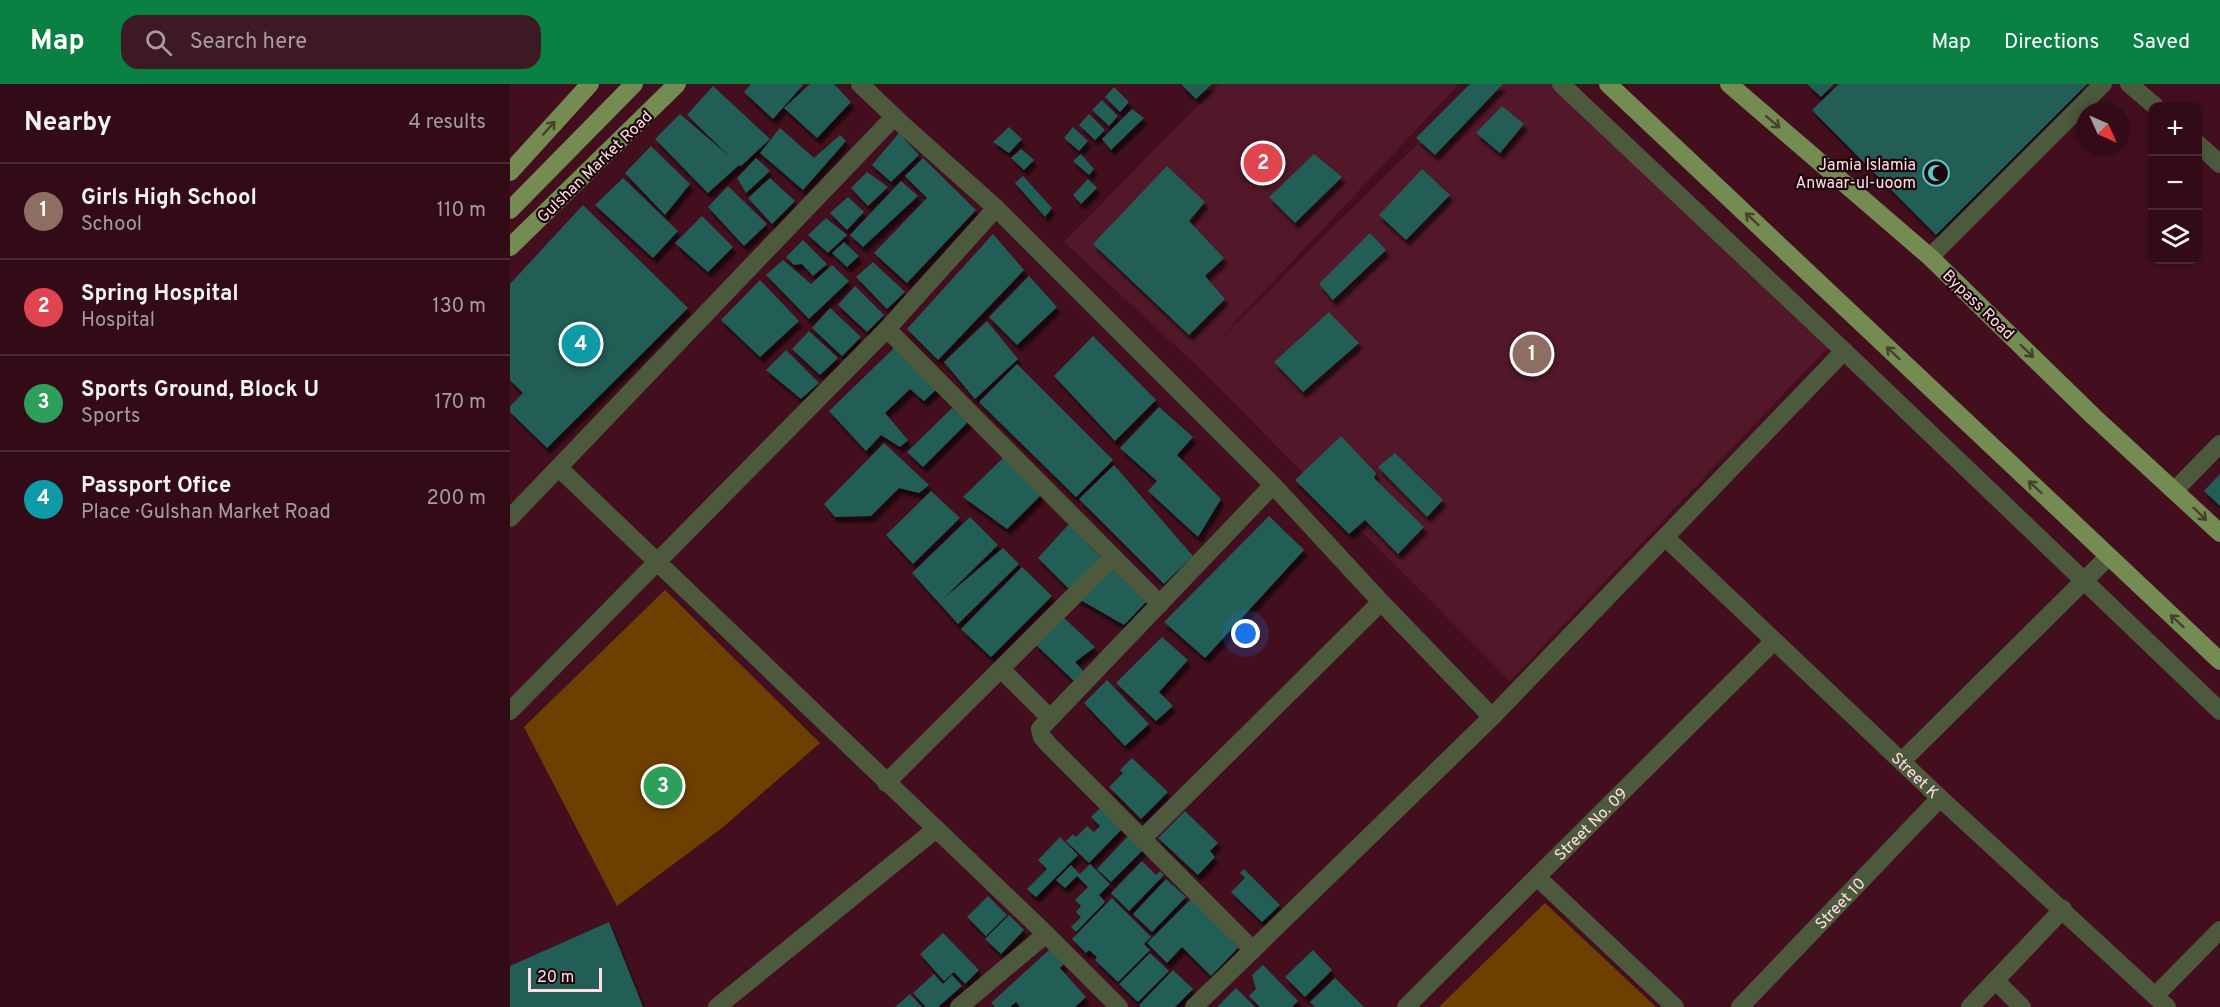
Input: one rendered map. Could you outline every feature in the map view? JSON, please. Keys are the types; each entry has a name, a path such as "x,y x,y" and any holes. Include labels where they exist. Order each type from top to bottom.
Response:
{"main road":[{"path":"510,171 590,84"},
{"name":"Gulshan Market Road","path":"510,210 634,84"},
{"name":"Gulshan Market Road","path":"510,247 677,84"},
{"path":"1608,84 2220,661"},
{"name":"Bypass Road","path":"1729,84 1930,257 2093,416 2220,533"}],"street":[{"path":"860,84 996,208 1273,485 1492,717"},
{"path":"1562,84 2220,711"},
{"path":"1930,257 2103,84"},
{"path":"2129,84 2149,102"},
{"path":"510,518 894,117"},
{"path":"2202,148 2220,164"},
{"path":"510,711 887,329 996,208"},
{"path":"887,329 1160,604"},
{"path":"1194,1007 1492,717 1844,351"},
{"path":"2175,490 2220,444"},
{"path":"559,468 1046,934 1119,1007"},
{"path":"1253,950 1042,737 1041,729 1273,485"},
{"name":"Street K","path":"1666,538 1940,798 2161,1001"},
{"path":"1902,761 2086,581 2108,556"},
{"path":"886,783 1113,557"},
{"path":"1142,839 1381,602"},
{"name":"Street No. 09","path":"1406,1007 1774,641"},
{"path":"1001,669 1050,718"},
{"name":"Street 10","path":"1740,1007 1940,798"},
{"path":"717,1007 936,829"},
{"path":"1537,878 1675,1007"},
{"path":"1970,1007 2063,909"},
{"path":"2161,1001 2220,930"},
{"path":"959,1007 1046,934"},
{"path":"1996,981 2022,1007"}],"shaded area":[{"path":"1219,84 1459,84 1212,347 1478,84 1569,84 1834,341 1510,681 1195,364 1064,242"},
{"path":"665,590 820,743 722,828 617,906 524,727"},
{"path":"1545,903 1656,1007 1439,1007"}],"building":[{"path":"751,84 803,85 773,119 744,92"},
{"path":"810,84 834,84 851,102 817,138 784,108"},
{"path":"1181,84 1212,84 1196,99"},
{"path":"1470,84 1503,84 1435,155 1416,138"},
{"path":"1807,84 1834,84 1821,97"},
{"name":"Jamia Islamia Anwaar-ul-uoom","path":"1839,84 2087,84 1936,235 1812,110"},
{"path":"713,86 770,139 708,193 655,139 680,114 730,157 687,115"},
{"path":"1114,87 1129,102 1120,112 1105,97"},
{"path":"1102,100 1118,116 1109,126 1092,110"},
{"path":"1502,106 1524,124 1500,153 1476,133"},
{"path":"1132,109 1144,118 1111,150 1102,139"},
{"path":"1089,114 1105,130 1095,140 1079,125"},
{"path":"1009,127 1022,139 1009,153 993,142"},
{"path":"1073,127 1088,141 1079,151 1064,138"},
{"path":"780,128 814,158 840,135 846,141 803,190 760,153"},
{"path":"899,133 919,155 891,182 872,165"},
{"path":"651,146 690,184 665,215 625,173"},
{"path":"1021,149 1034,160 1024,170 1011,158"},
{"path":"1081,154 1094,169 1089,175 1073,161"},
{"path":"1314,154 1342,177 1295,223 1269,197"},
{"path":"756,158 770,171 746,193 737,178"},
{"path":"923,158 976,210 907,283 874,253 927,198 905,176"},
{"path":"1167,166 1205,202 1189,221 1224,258 1205,276 1225,299 1189,335 1093,244"},
{"path":"1422,169 1450,195 1406,240 1379,215"},
{"path":"867,172 888,187 868,206 851,188"},
{"path":"1023,176 1052,208 1045,217 1015,183"},
{"path":"623,178 678,231 653,258 595,205"},
{"path":"770,178 795,201 772,224 748,198"},
{"path":"1088,179 1097,188 1081,204 1073,195"},
{"path":"901,181 918,196 863,247 850,235"},
{"path":"728,186 767,224 744,246 708,207"},
{"path":"848,197 864,212 847,230 830,213"},
{"path":"583,205 688,308 547,448 510,412 510,406 523,393 510,380 510,284"},
{"path":"702,216 733,247 708,272 675,243"},
{"path":"826,218 847,235 828,253 808,235"},
{"path":"1370,233 1386,250 1333,300 1319,284"},
{"path":"993,234 1024,270 938,360 907,329"},
{"path":"803,240 827,264 813,276 802,264 794,265 786,257"},
{"path":"844,242 859,256 847,267 832,253"},
{"path":"783,260 811,284 832,265 849,281 809,319 766,275"},
{"path":"873,262 905,292 887,309 856,277"},
{"path":"1029,276 1057,307 1017,345 989,317"},
{"path":"760,280 799,321 760,357 721,320"},
{"path":"855,286 884,315 867,332 838,305"},
{"path":"830,308 861,337 842,356 812,328"},
{"path":"1329,312 1359,343 1303,392 1274,362"},
{"path":"987,321 1018,359 975,399 944,362"},
{"path":"809,331 838,358 820,375 792,349"},
{"path":"1093,336 1156,400 1115,441 1054,376"},
{"path":"894,348 938,388 924,401 910,389 885,413 908,440 900,447 881,435 866,451 829,411"},
{"path":"786,350 819,383 801,399 766,370"},
{"path":"1017,364 1113,460 1076,497 979,402"},
{"path":"1159,407 1193,437 1177,455 1221,499 1198,537 1148,491 1157,481 1120,448"},
{"path":"952,408 970,420 923,467 907,452"},
{"path":"1341,436 1376,473 1374,478 1424,527 1398,554 1365,520 1349,534 1295,480"},
{"path":"884,443 929,485 919,493 899,488 871,516 835,517 824,504"},
{"path":"1395,453 1443,500 1427,517 1378,467"},
{"path":"1005,456 1041,495 1007,529 963,497"},
{"path":"1114,465 1193,556 1164,584 1079,499"},
{"path":"2220,474 2220,506 2204,491"},
{"path":"931,491 960,518 913,564 886,535"},
{"path":"1269,516 1304,550 1205,658 1164,622"},
{"path":"970,517 998,545 943,599 1003,548 1019,564 958,624 912,573"},
{"path":"1069,524 1102,559 1071,591 1038,558"},
{"path":"1112,564 1148,600 1124,625 1077,598"},
{"path":"1022,567 1052,596 991,657 961,629"},
{"path":"1062,616 1095,647 1075,662 1084,672 1074,681 1035,644"},
{"path":"1162,637 1188,660 1159,692 1173,706 1156,721 1116,683"},
{"path":"1107,680 1149,724 1125,746 1084,703"},
{"path":"1132,758 1168,792 1141,819 1109,787 1123,773 1120,770"},
{"path":"1100,808 1122,829 1089,863 1066,841 1073,834 1076,837 1087,826 1094,832 1100,826 1091,817"},
{"path":"1185,811 1218,843 1210,851 1215,857 1198,875 1158,838"},
{"path":"1129,835 1144,849 1111,882 1097,869"},
{"path":"1060,837 1078,855 1036,897 1027,889 1047,869 1038,860"},
{"path":"1142,861 1156,875 1160,871 1164,875 1129,911 1111,893"},
{"path":"1090,864 1110,884 1099,895 1105,902 1076,932 1071,927 1081,917 1076,912 1081,906 1075,900 1088,887 1077,876 1065,888 1056,880 1071,865 1080,874"},
{"path":"1244,869 1280,905 1262,922 1231,892 1245,878 1240,873"},
{"path":"1166,879 1186,897 1152,932 1133,914"},
{"path":"988,896 1007,915 986,936 967,917"},
{"path":"1112,898 1151,937 1144,944 1150,950 1118,982 1095,960 1097,957 1089,950 1086,953 1072,939"},
{"path":"1192,898 1238,948 1211,976 1182,947 1167,963 1147,943"},
{"path":"1009,915 1024,930 1001,954 985,939"},
{"path":"609,922 643,1007 510,1007 510,966"},
{"path":"943,933 979,970 965,984 954,972 944,981 920,954"},
{"path":"1050,949 1064,964 1060,968 1086,997 1075,1007 1020,1007 1016,1002 1010,1007 995,1007 991,1003"},
{"path":"1313,950 1332,970 1305,997 1285,977"},
{"path":"1150,953 1169,971 1138,1002 1119,984"},
{"path":"1263,965 1298,1001 1292,1007 1260,1007 1249,996 1256,989 1252,975"},
{"path":"1173,970 1193,989 1175,1007 1141,1007 1139,1005"},
{"path":"934,974 943,984 952,975 962,986 938,1007 926,1007 913,993"},
{"path":"1335,978 1364,1007 1315,1007 1310,1002"},
{"path":"1236,988 1255,1007 1217,1007"},
{"path":"910,994 922,1007 895,1007"}],"place":[{"name":"Spring Hospital","path":"1263,163"},
{"name":"Jamia Islamia Anwaar-ul-uoom","path":"1936,173"},
{"name":"Passport Ofice","path":"581,344"},
{"name":"Girls High School","path":"1532,354"},
{"name":"Sports Ground, Block U","path":"663,786"}]}
